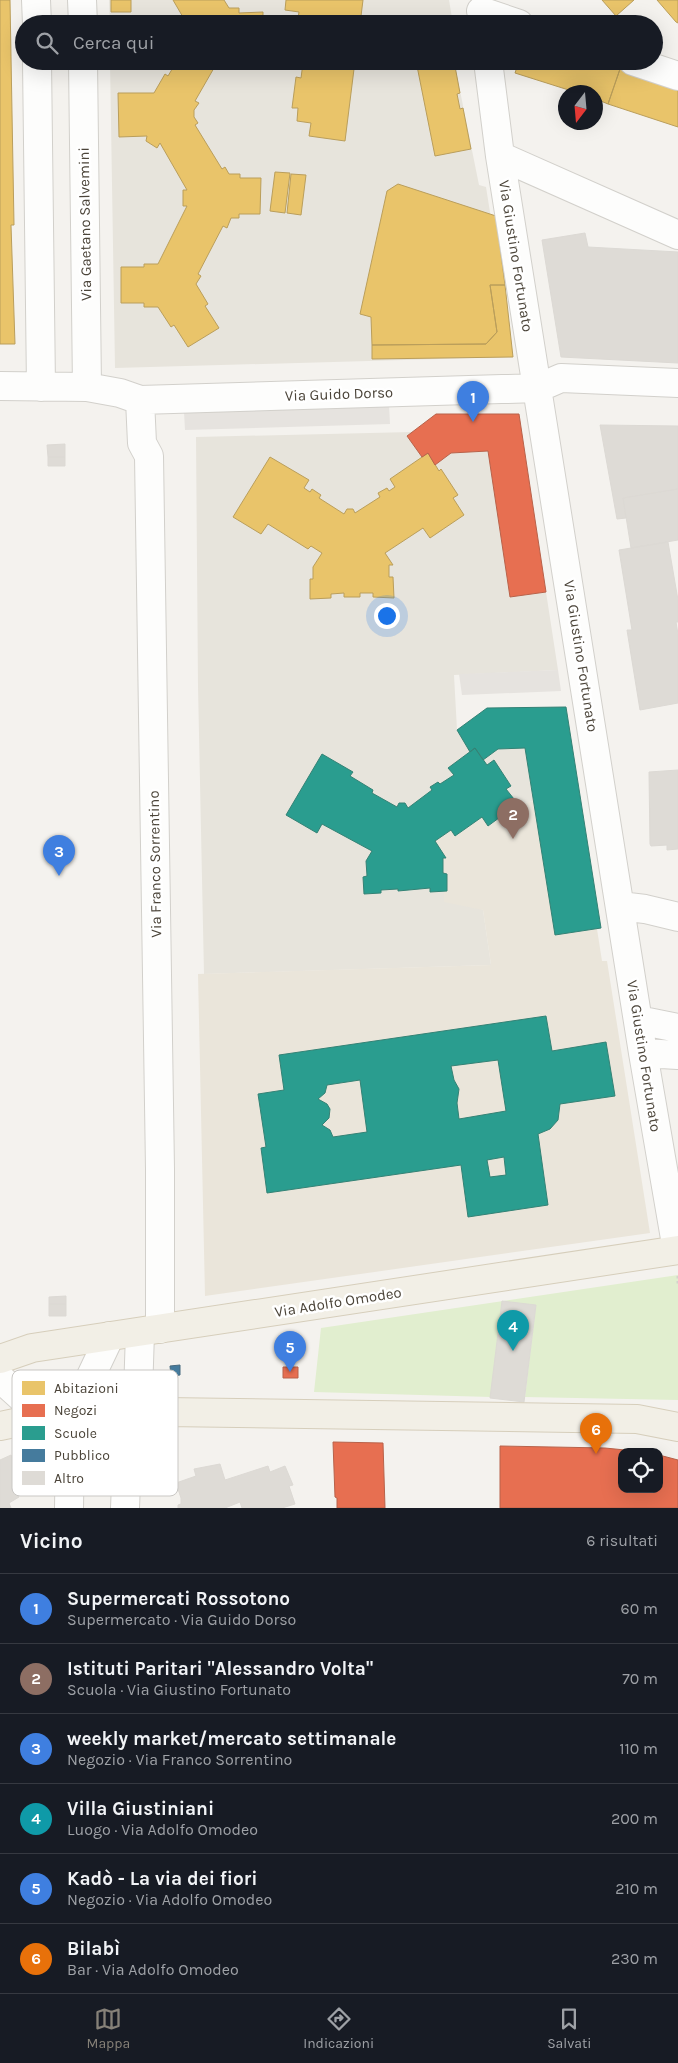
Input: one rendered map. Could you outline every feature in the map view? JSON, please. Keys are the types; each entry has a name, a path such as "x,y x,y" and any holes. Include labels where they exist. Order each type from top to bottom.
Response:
{"main road":[{"name":"Via Adolfo Omodeo","path":"0,1360 32,1348 677,1250"},
{"path":"178,1414 637,1419 678,1427"}],"street":[{"path":"36,0 37,15"},
{"path":"82,0 82,15"},
{"path":"37,70 41,387"},
{"name":"Via Gaetano Salvemini","path":"83,70 87,387"},
{"name":"Via Giustino Fortunato","path":"489,70 500,156 643,1053 677,1250"},
{"path":"660,70 678,76"},
{"path":"500,156 678,235"},
{"name":"Via Guido Dorso","path":"0,386 87,387 120,393 140,400 538,388 561,378 678,383"},
{"name":"Via Franco Sorrentino","path":"140,400 142,443 149,456 160,1168 150,1331 142,1370"},
{"path":"620,906 645,908 678,917"},
{"path":"638,1020 678,1028"},
{"path":"643,1053 678,1055"},
{"path":"94,1370 110,1336"},
{"path":"0,1378 12,1389"}],"shaded area":[{"path":"109,0 449,0 452,15 110,15"},
{"path":"110,70 456,70 479,185 486,187 513,357 115,368"},
{"path":"389,405 390,424 185,430 184,412"},
{"path":"412,432 407,436 422,457 428,453 435,465 451,453 488,451 510,597 546,592 558,670 454,675 457,730 470,751 525,748 534,801 518,804 488,826 482,817 455,836 446,858 443,873 447,874 447,891 483,910 491,965 204,974 198,686 196,437"},
{"path":"558,670 561,691 462,695 459,674"},
{"path":"566,707 601,928 597,929 602,961 607,961 650,1233 205,1296 198,974 491,965 483,910 444,902 444,891 447,891 447,874 443,873 443,858 446,858 435,841 451,830 456,836 482,817 489,826 518,804 534,801 525,748 498,749 483,760 470,752 457,730 487,708"}],"green space":[{"path":"678,1275 678,1400 525,1397 536,1305 491,1397 314,1392 321,1328"}],"building: Abitazioni":[{"path":"0,0 10,0 14,225 11,225 15,344 0,344"},
{"path":"111,0 131,0 131,12 111,12"},
{"path":"173,0 224,0 229,8 239,8 239,13 263,12 263,15 182,15"},
{"path":"286,0 363,0 361,15 298,15 299,12 285,10"},
{"path":"602,0 634,0 617,15"},
{"path":"657,0 678,0 678,23 676,22"},
{"path":"172,70 213,70 195,101 199,103 194,110 194,117 198,123 195,125 222,169 225,167 229,174 240,174 240,178 261,178 260,214 239,214 239,218 231,218 227,228 223,226 198,274 201,276 196,284 208,304 205,306 219,328 188,347 174,325 171,327 158,307 144,307 144,303 121,303 121,267 144,267 144,264 158,264 187,206 183,206 183,190 187,190 160,143 157,148 146,141 147,136 119,137 118,93 154,93 165,74 168,76"},
{"path":"302,70 354,70 345,141 309,136 311,123 297,121 298,108 292,108 296,77 301,78"},
{"path":"418,70 456,70 460,93 457,94 460,109 463,108 471,149 435,156"},
{"path":"516,70 620,70 608,104 603,102 603,85 558,85 558,87 515,73"},
{"path":"620,70 623,70 678,89 678,127 608,104"},
{"path":"275,172 290,173 285,213 270,211"},
{"path":"291,174 306,175 301,215 287,213"},
{"path":"398,184 496,216 505,285 490,285 497,332 486,344 372,345 371,317 360,314 387,191"},
{"path":"490,285 505,285 513,357 372,359 372,345 486,344 497,332"},
{"path":"428,453 439,471 441,469 458,495 453,498 464,515 430,538 423,528 385,553 393,565 389,565 389,577 393,577 394,598 373,597 373,593 360,593 360,597 344,597 344,593 331,594 331,598 310,599 310,579 313,579 313,567 322,553 311,546 308,549 268,524 261,534 233,517 270,457 309,480 304,488 310,492 312,489 321,495 319,498 344,514 347,509 353,509 355,513 380,497 378,493 387,488 389,491 395,487 390,479"}],"building: Negozi":[{"path":"436,414 519,414 546,592 510,597 488,451 451,453 435,465 428,453 422,457 407,436"},
{"path":"283,1367 298,1367 298,1378 283,1378"},
{"path":"333,1442 383,1443 385,1508 337,1508"},
{"path":"500,1446 618,1449 618,1493 663,1493 663,1456 678,1460 678,1508 500,1508"}],"building: Scuole":[{"path":"566,707 601,928 555,935 525,748 498,749 483,760 475,748 470,752 457,730 487,708"},
{"path":"475,748 487,765 494,760 511,786 506,789 518,804 488,826 482,817 455,836 451,830 435,841 446,858 443,858 443,873 447,874 447,891 430,892 430,888 398,891 398,889 364,894 363,877 367,876 366,861 372,851 322,824 317,833 286,815 322,754 353,772 350,776 373,790 372,793 397,807 399,803 405,803 408,808 432,790 430,787 438,782 440,784 454,775 448,768"},
{"path":"546,1016 552,1051 606,1042 615,1096 560,1104 558,1120 550,1129 538,1134 548,1205 468,1217 461,1165 267,1193 261,1148 266,1147 258,1094 284,1090 279,1055","holes":["498,1060 506,1111 459,1119 457,1103 459,1089 454,1080 451,1066","360,1080 367,1132 333,1137 330,1130 322,1125 329,1118 330,1109 327,1104 318,1099 325,1093 327,1085","504,1157 506,1175 490,1177 487,1160"]}],"building: Pubblico":[{"path":"180,1365 180,1375 178,1375 178,1370 170,1370 170,1366"}],"building: Altro":[{"path":"585,233 588,247 678,252 678,363 561,357 542,240"},
{"path":"600,425 678,426 678,489 623,498 626,518 617,519"},
{"path":"65,444 65,457 48,457 47,445"},
{"path":"48,457 65,457 65,466 48,466"},
{"path":"678,489 678,540 631,548 623,498"},
{"path":"668,542 678,600 678,622 676,622 678,634 678,703 640,710 627,630 632,630 619,550"},
{"path":"678,770 678,849 667,850 667,845 651,846 650,844 649,772"},
{"path":"66,1296 66,1304 49,1304 49,1297"},
{"path":"502,1301 536,1305 524,1402 490,1398"},
{"path":"49,1304 66,1304 66,1316 49,1316"},
{"path":"11,1455 12,1457 12,1496 19,1497 9,1503 11,1508 0,1508 0,1460"},
{"path":"220,1464 225,1480 268,1466 270,1472 285,1466 293,1485 289,1486 295,1504 282,1508 242,1508 240,1502 225,1508 178,1508 178,1505 181,1504 181,1498 178,1482 196,1476 194,1469"}],"place":[{"name":"Supermercati Rossotono","path":"473,422"},
{"name":"Istituti Paritari \"Alessandro Volta\"","path":"513,839"},
{"name":"weekly market/mercato settimanale","path":"59,876"},
{"name":"Villa Giustiniani","path":"513,1351"},
{"name":"Kadò - La via dei fiori","path":"290,1372"},
{"name":"Bilabì","path":"596,1454"}]}
